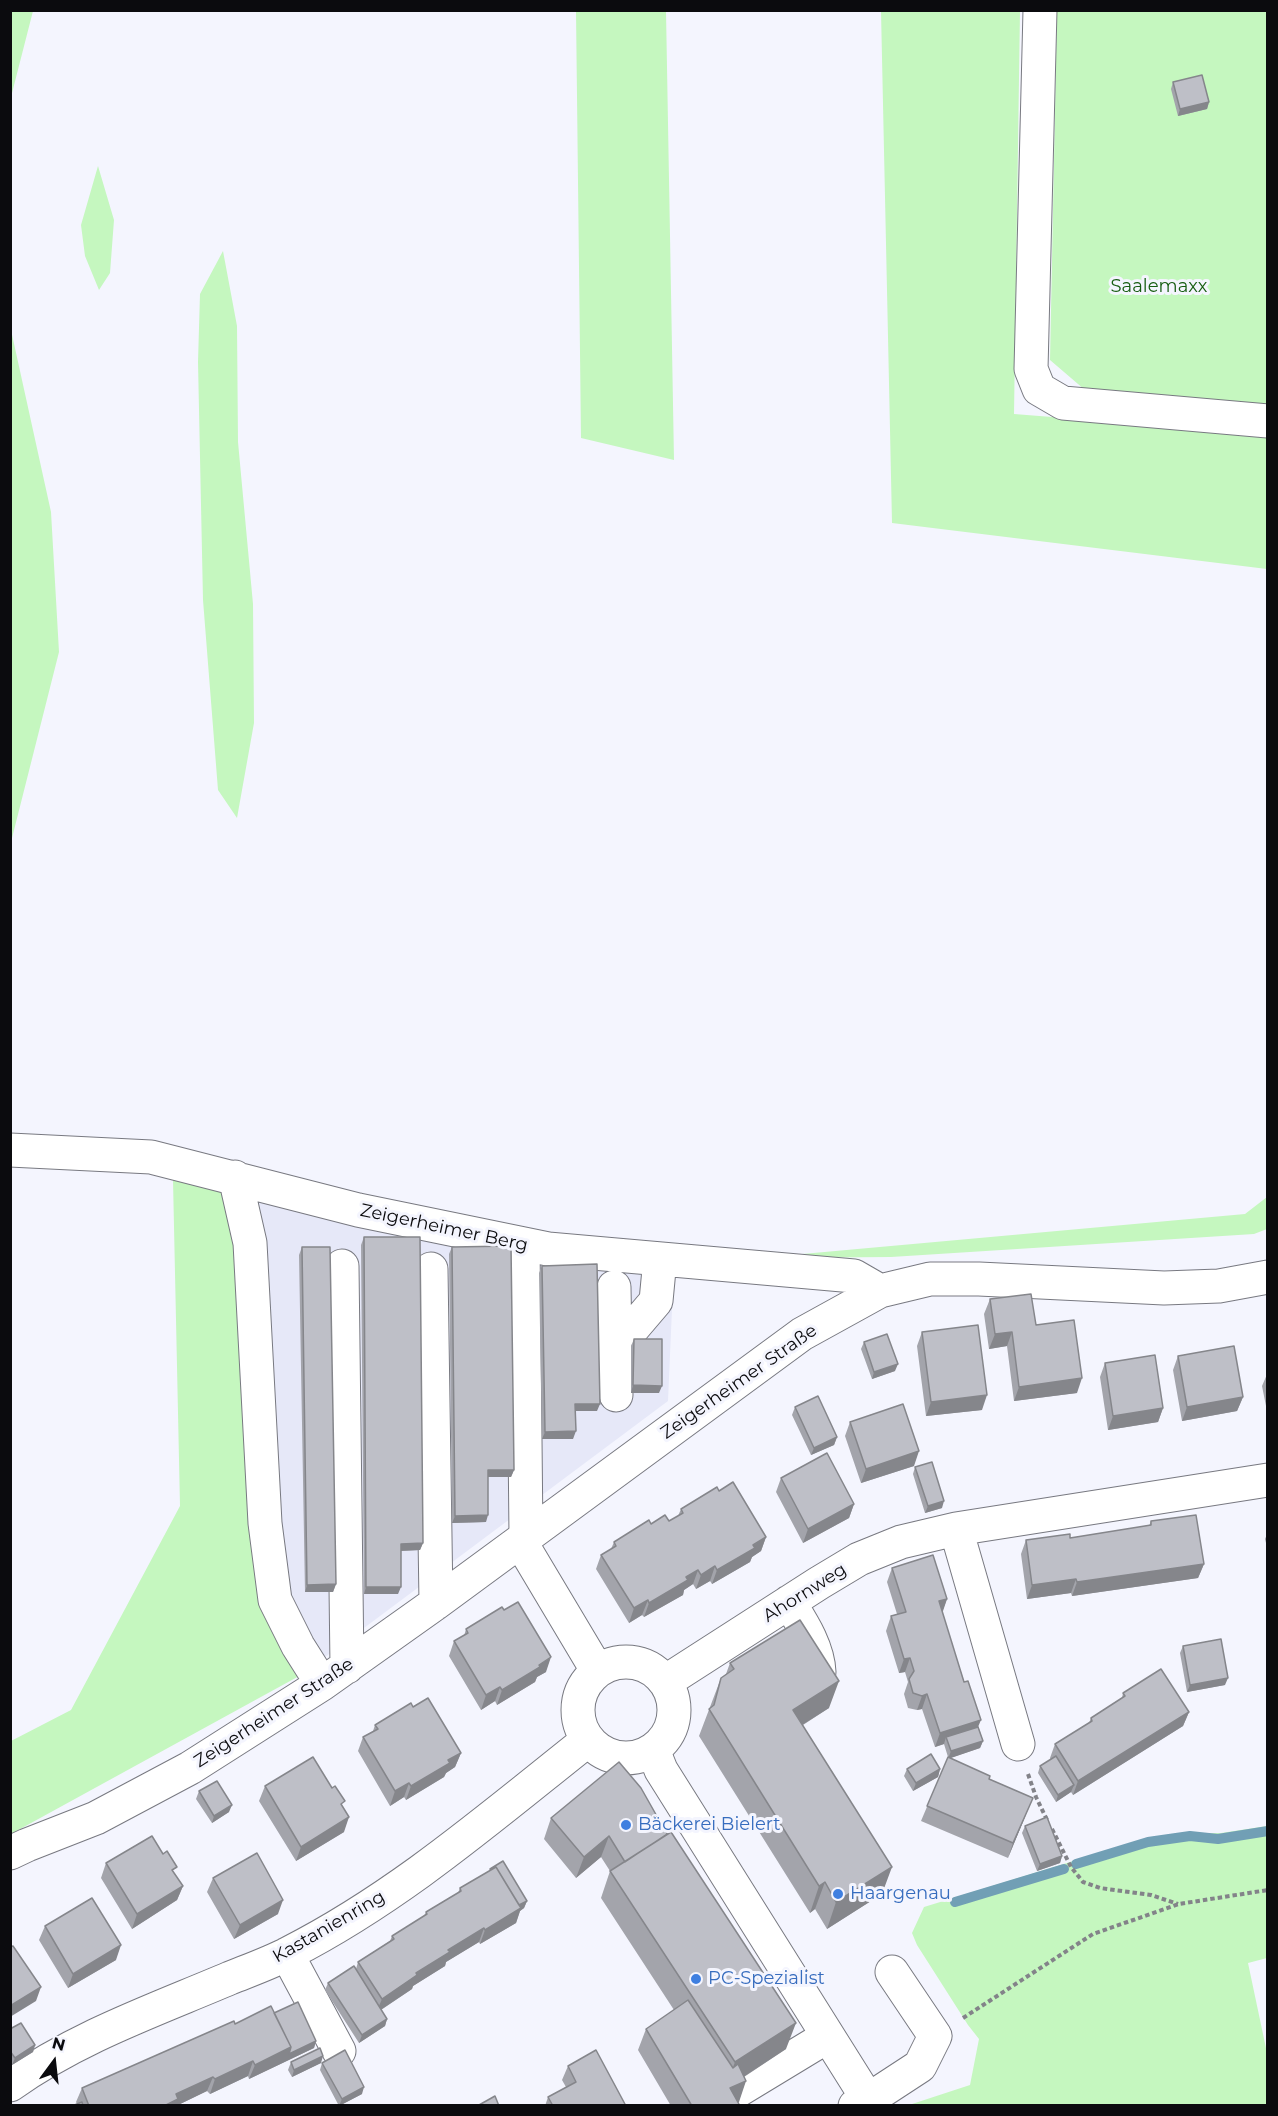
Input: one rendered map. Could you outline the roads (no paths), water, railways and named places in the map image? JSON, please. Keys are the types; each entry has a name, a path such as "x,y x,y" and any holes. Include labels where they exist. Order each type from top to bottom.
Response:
{"street":[{"path":"1040,10 1031,369 1039,390 1063,403 1268,421"},
{"name":"Zeigerheimer Berg","path":"10,1150 151,1156 358,1210 548,1249 854,1276 880,1291"},
{"path":"235,1177 250,1243 265,1523 275,1600 298,1646 334,1676"},
{"path":"523,1244 523,1538 597,1670"},
{"path":"615,1330 633,1328 656,1301 660,1259"},
{"path":"334,1676 342,1266"},
{"path":"431,1269 436,1603"},
{"name":"Zeigerheimer Straße","path":"10,1853 96,1818 190,1768 334,1676 802,1334 880,1291 930,1279 980,1279 1164,1288 1220,1286 1268,1276"},
{"path":"614,1287 616,1395"},
{"name":"Ahornweg","path":"665,1682 859,1559 901,1542 956,1529 1268,1480"},
{"path":"956,1529 1018,1744"},
{"path":"789,1602 806,1629 819,1665 819,1676 814,1685"},
{"path":"626,1661 648,1667 665,1682 672,1695 674,1711 668,1732 653,1750 640,1756 625,1758 611,1756 588,1740 580,1726 578,1703 586,1681 597,1670 626,1661"},
{"name":"Kastanienring","path":"10,2085 45,2060 90,2037 287,1954 327,1932 415,1877 588,1740"},
{"path":"653,1750 661,1770 828,2036 865,2104 920,2066 935,2036 892,1972"},
{"path":"287,1954 339,2051"},
{"path":"734,2093 828,2036"}],"waterway":[{"path":"1076,1864 1148,1842 1190,1836 1218,1839 1268,1831"},
{"path":"955,1902 1064,1869"}],"place":[{"name":"Bäckerei Bielert","path":"626,1825"},
{"name":"Haargenau","path":"838,1894"},
{"name":"PC-Spezialist","path":"696,1979"}],"park label":[{"name":"Saalemaxx","path":"1159,287"}]}
